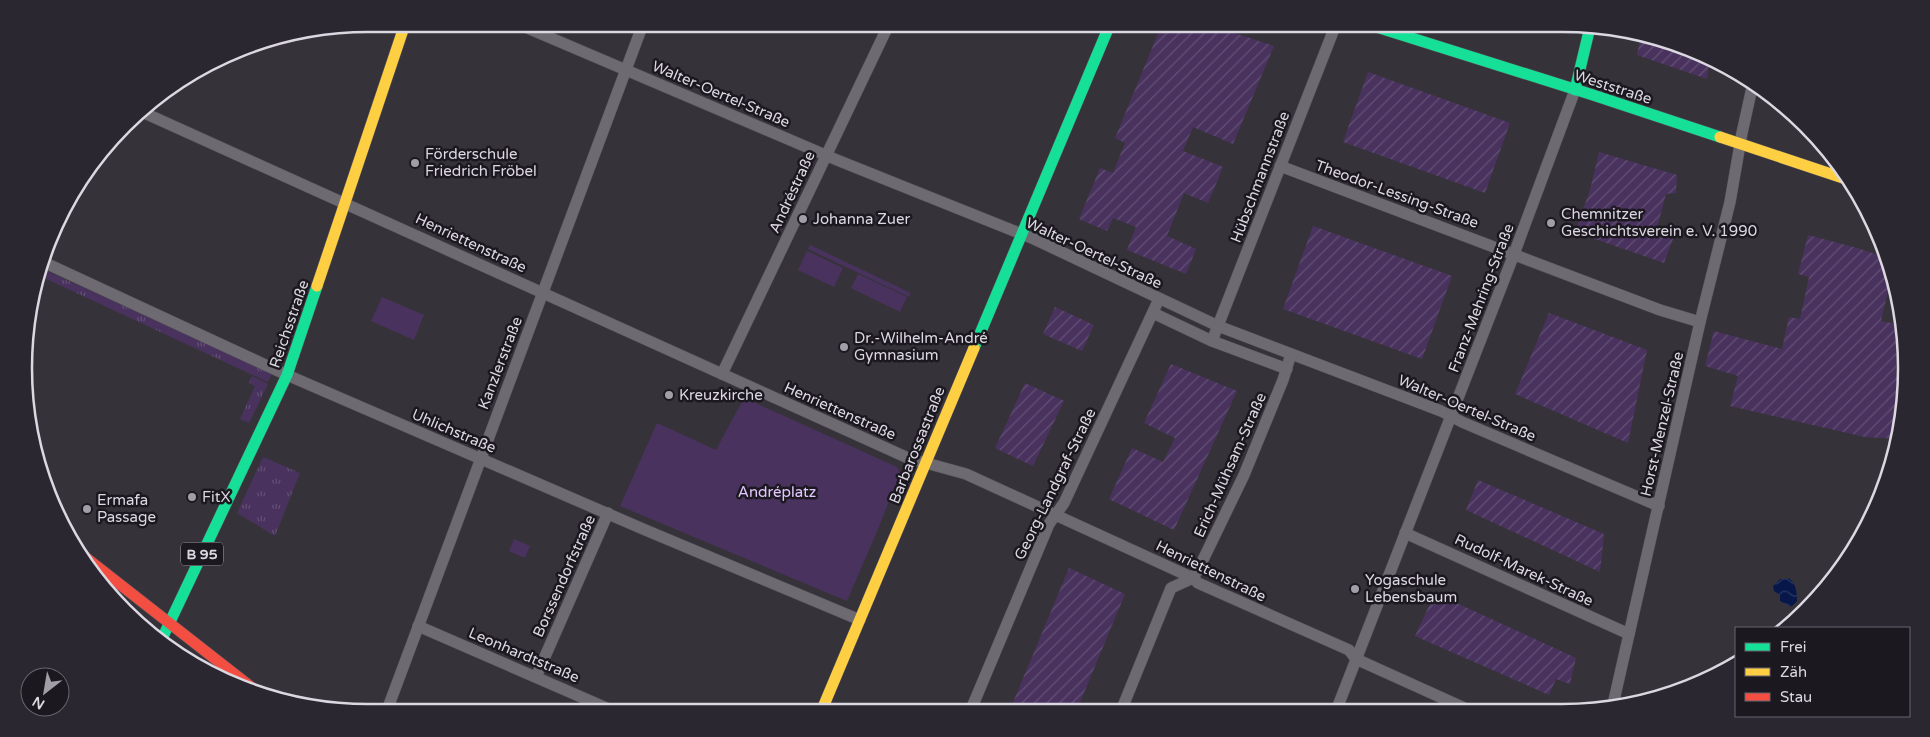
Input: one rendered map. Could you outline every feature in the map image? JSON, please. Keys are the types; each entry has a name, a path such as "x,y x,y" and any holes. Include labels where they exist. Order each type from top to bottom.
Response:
{"street":[{"name":"Reichsstraße","path":"170,621 287,376 402,32"},
{"name":"Walter-Oertel-Straße","path":"537,32 826,155 1081,260 1218,326 1451,416 1659,506"},
{"name":"Kanzlerstraße","path":"389,704 640,32"},
{"name":"Andréstraße","path":"722,374 885,32"},
{"name":"Barbarossastraße","path":"824,704 1107,32"},
{"name":"Hübschmannstraße","path":"1212,341 1333,32"},
{"name":"Weststraße","path":"1393,32 1837,176"},
{"path":"1575,90 1589,34"},
{"name":"Franz-Mehring-Straße","path":"1339,704 1515,253 1575,90"},
{"name":"Horst-Menzel-Straße","path":"1614,700 1700,322 1730,202 1751,91"},
{"name":"Henriettenstraße","path":"149,115 346,202 908,458 966,474 1193,578 1198,583 1349,650 1356,659 1456,704"},
{"name":"Theodor-Lessing-Straße","path":"1280,166 1515,253 1660,310 1700,322"},
{"name":"Uhlichstraße","path":"49,265 287,376 860,620"},
{"name":"Georg-Landgraf-Straße","path":"973,704 1049,524 1064,503 1159,299"},
{"name":"Walter-Oertel-Straße","path":"1153,313 1212,341 1287,369"},
{"name":"Erich-Mühsam-Straße","path":"1193,578 1244,475 1287,369 1291,354"},
{"name":"Borssendorfstraße","path":"536,677 608,513"},
{"name":"Rudolf-Marek-Straße","path":"1405,533 1629,634"},
{"path":"97,566 170,621 243,680"},
{"path":"1124,704 1171,588 1193,578"},
{"name":"B 95","path":"164,635 170,621"},
{"name":"Leonhardtstraße","path":"418,626 598,704"}],"green space":[{"path":"1159,32 1231,32 1274,46 1233,144 1193,127 1183,151 1223,167 1208,203 1184,193 1167,236 1196,249 1186,274 1127,250 1136,227 1113,218 1107,231 1079,219 1100,168 1113,173 1125,143 1115,138"},
{"path":"1639,42 1670,50 1709,66 1707,79 1637,55"},
{"path":"1368,72 1510,123 1485,193 1343,142"},
{"path":"1599,152 1677,175 1676,193 1666,194 1656,232 1673,239 1664,263 1575,232 1590,190"},
{"path":"1313,226 1452,276 1422,359 1283,309"},
{"path":"1808,235 1878,255 1888,290 1881,321 1895,324 1897,343 1897,390 1890,439 1865,437 1730,406 1738,376 1705,366 1714,331 1782,349 1789,317 1800,319 1809,277 1798,274"},
{"path":"810,245 911,293 909,297 808,249"},
{"path":"807,251 843,268 834,287 798,270"},
{"path":"47,271 272,373 268,382 45,278"},
{"path":"858,274 907,297 900,312 851,288"},
{"path":"382,297 424,315 414,340 371,321"},
{"path":"1055,307 1094,325 1082,351 1043,334"},
{"path":"1549,313 1647,350 1628,443 1515,394"},
{"path":"1171,364 1237,391 1174,530 1109,499 1132,448 1163,462 1175,438 1144,423"},
{"path":"252,376 268,384 249,423 240,419 255,386 249,383"},
{"path":"1025,383 1064,401 1033,466 995,448"},
{"name":"Andréplatz","path":"744,398 897,467 900,473 847,601 620,506 657,423 716,450"},
{"path":"263,457 300,473 275,536 237,513"},
{"path":"1478,480 1604,534 1600,572 1466,510"},
{"path":"514,539 530,546 525,558 509,551"},
{"path":"1069,568 1125,594 1079,704 1012,704"},
{"path":"1435,593 1576,658 1570,684 1556,679 1549,695 1415,636"}],"water":[{"path":"1789,578 1795,586 1797,594 1797,601 1791,607 1780,601 1780,595 1774,591 1773,586 1780,579"}],"traffic: fast":[{"path":"974,348 1107,32"},
{"path":"1392,32 1720,137"},
{"path":"1575,90 1588,33"},
{"path":"164,635 287,375 317,286"}],"traffic: slow":[{"path":"317,286 402,32"},
{"path":"1720,137 1837,176"},
{"path":"824,704 974,348"}],"traffic: jam":[{"path":"98,567 242,680"}],"place":[{"name":"Förderschule Friedrich Fröbel","path":"415,163"},
{"name":"Johanna Zuer","path":"803,219"},
{"name":"Chemnitzer Geschichtsverein e. V. 1990","path":"1551,223"},
{"name":"Dr.-Wilhelm-André Gymnasium","path":"844,347"},
{"name":"Kreuzkirche","path":"669,395"},
{"name":"FitX","path":"192,497"},
{"name":"Ermafa Passage","path":"87,509"},
{"name":"Yogaschule Lebensbaum","path":"1355,589"}]}
